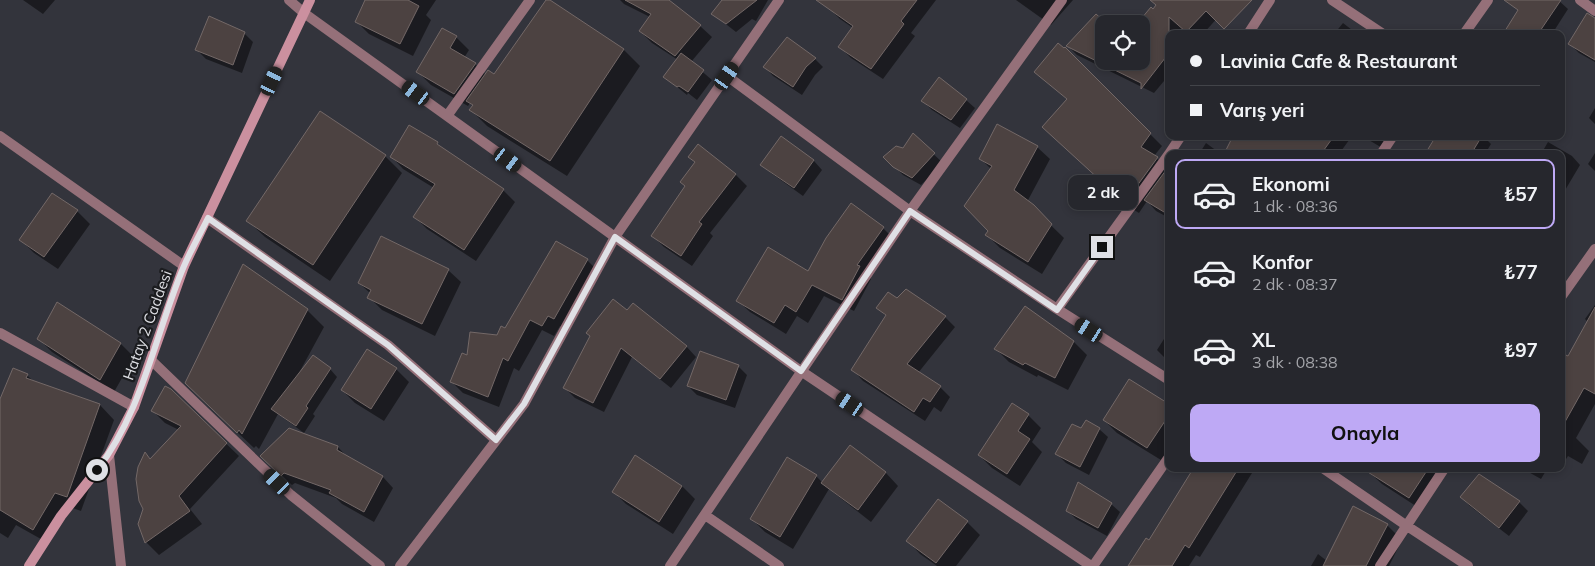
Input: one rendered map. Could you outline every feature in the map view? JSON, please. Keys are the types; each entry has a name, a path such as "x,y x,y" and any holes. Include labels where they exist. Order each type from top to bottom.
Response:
{"street":[{"path":"289,0 304,13 801,371 1092,566 1165,463"},
{"name":"Hatay 2 Caddesi","path":"29,566 61,516 109,455 134,407 184,266 310,0"},
{"path":"447,116 530,0"},
{"path":"400,566 524,404 615,237 779,0"},
{"path":"670,566 910,211 1062,0"},
{"path":"1251,30 1270,0"},
{"path":"1332,0 1376,30"},
{"path":"1467,30 1488,0"},
{"path":"1580,0 1595,11"},
{"path":"727,76 910,211 1057,310 1165,378"},
{"path":"0,136 184,266"},
{"path":"1057,310 1165,160"},
{"path":"208,218 388,345 496,440"},
{"path":"1565,291 1595,249"},
{"path":"0,333 134,407"},
{"path":"151,360 291,495 380,566"},
{"path":"109,455 121,566"},
{"path":"1328,472 1468,566"},
{"path":"1380,566 1442,472"},
{"path":"705,515 779,566"}],"building":[{"path":"365,0 408,0 419,6 400,44 355,22"},
{"path":"546,0 550,0 624,49 550,161 469,110 473,105 466,101 488,70 494,74"},
{"path":"625,0 669,0 701,25 675,56 639,31 651,14"},
{"path":"722,0 757,0 726,24 711,14"},
{"path":"816,0 917,0 901,21 904,24 871,69 838,47 853,26"},
{"path":"1150,0 1252,0 1224,29 1206,11 1188,30 1184,30 1169,17 1169,30 1165,30 1165,58 1141,89 1141,83 1115,70 1150,70 1150,15 1144,15 1151,7 1153,9 1156,5"},
{"path":"1504,0 1561,0 1541,30 1506,30 1518,10"},
{"path":"1587,13 1595,18 1595,60 1568,44"},
{"path":"1095,15 1095,60 1066,46"},
{"path":"209,16 245,32 233,65 195,50"},
{"path":"442,28 457,36 450,48 476,63 454,94 416,72"},
{"path":"787,37 816,58 806,67 793,87 763,67"},
{"path":"1058,43 1065,47 1151,133 1141,147 1158,157 1126,201 1099,185 1101,181 1042,127 1067,99 1034,72"},
{"path":"681,53 704,70 688,92 663,77"},
{"path":"939,77 967,99 951,120 921,101"},
{"path":"320,111 386,155 313,265 246,221"},
{"path":"997,124 1038,146 1014,190 1034,205 1052,224 1028,262 985,235 988,231 964,206 992,166 979,159"},
{"path":"409,125 438,142 437,144 504,189 464,250 413,217 435,184 390,157"},
{"path":"913,133 935,153 912,178 893,167 883,157 896,146 903,148"},
{"path":"781,136 814,160 794,188 760,165"},
{"path":"1231,140 1331,140 1324,150 1226,150"},
{"path":"1434,140 1480,140 1473,150 1427,150"},
{"path":"698,144 736,174 699,222 702,224 681,256 651,236 685,186 680,182 695,162 688,157"},
{"path":"1165,171 1165,213 1144,200"},
{"path":"52,193 78,210 44,257 19,240"},
{"path":"851,203 884,227 857,265 860,266 842,300 812,285 796,312 785,305 774,323 736,301 768,247 808,271 826,238"},
{"path":"381,236 449,269 422,324 367,298 371,290 358,283"},
{"path":"556,241 588,259 554,319 548,316 542,326 530,320 508,361 503,358 488,397 450,382 462,353 467,355 470,332 497,335 501,326 505,328"},
{"path":"243,264 308,309 242,434 239,430 237,433 185,383"},
{"path":"906,289 946,316 907,364 941,386 930,402 923,398 914,412 851,370 886,315 876,308 888,292 897,298"},
{"path":"613,299 627,310 633,303 687,346 660,379 621,348 593,403 563,388 590,336 586,333"},
{"path":"57,302 121,343 100,380 37,339"},
{"path":"1025,306 1074,341 1055,378 1025,363 1023,365 994,349"},
{"path":"1595,307 1595,394 1584,388 1565,422 1565,355 1568,356"},
{"path":"367,349 397,368 371,409 341,390"},
{"path":"700,351 739,365 726,400 687,386"},
{"path":"313,355 331,368 306,406 308,408 296,426 271,409"},
{"path":"13,368 28,374 26,378 100,404 67,497 55,493 33,530 0,510 0,399"},
{"path":"1129,379 1165,402 1165,421 1147,448 1103,420"},
{"path":"165,386 171,389 227,443 179,496 190,511 145,543 138,524 143,509 139,501 136,479 138,467 145,452 150,459 181,426 151,411"},
{"path":"1012,403 1029,414 1018,431 1030,439 1007,474 978,455"},
{"path":"1086,420 1100,428 1080,467 1055,454 1072,424 1081,428"},
{"path":"289,428 338,446 337,450 383,476 364,512 329,493 331,490 284,473 281,476 260,456"},
{"path":"850,445 886,472 858,510 821,483"},
{"path":"635,455 682,486 659,522 612,492"},
{"path":"787,457 817,475 780,537 750,519"},
{"path":"1191,472 1236,472 1189,548 1185,545 1172,566 1128,566 1146,538 1149,540"},
{"path":"1368,472 1426,472 1409,498"},
{"path":"1479,474 1520,501 1499,528 1460,497"},
{"path":"1078,482 1112,503 1098,528 1066,511"},
{"path":"938,499 968,521 936,563 906,541"},
{"path":"1353,506 1388,524 1366,566 1323,566"}],"route":[{"path":"97,470 109,455 134,407 184,266 208,218 388,345 496,440 524,404 615,237 801,371 910,211 1057,310 1102,247"}]}
